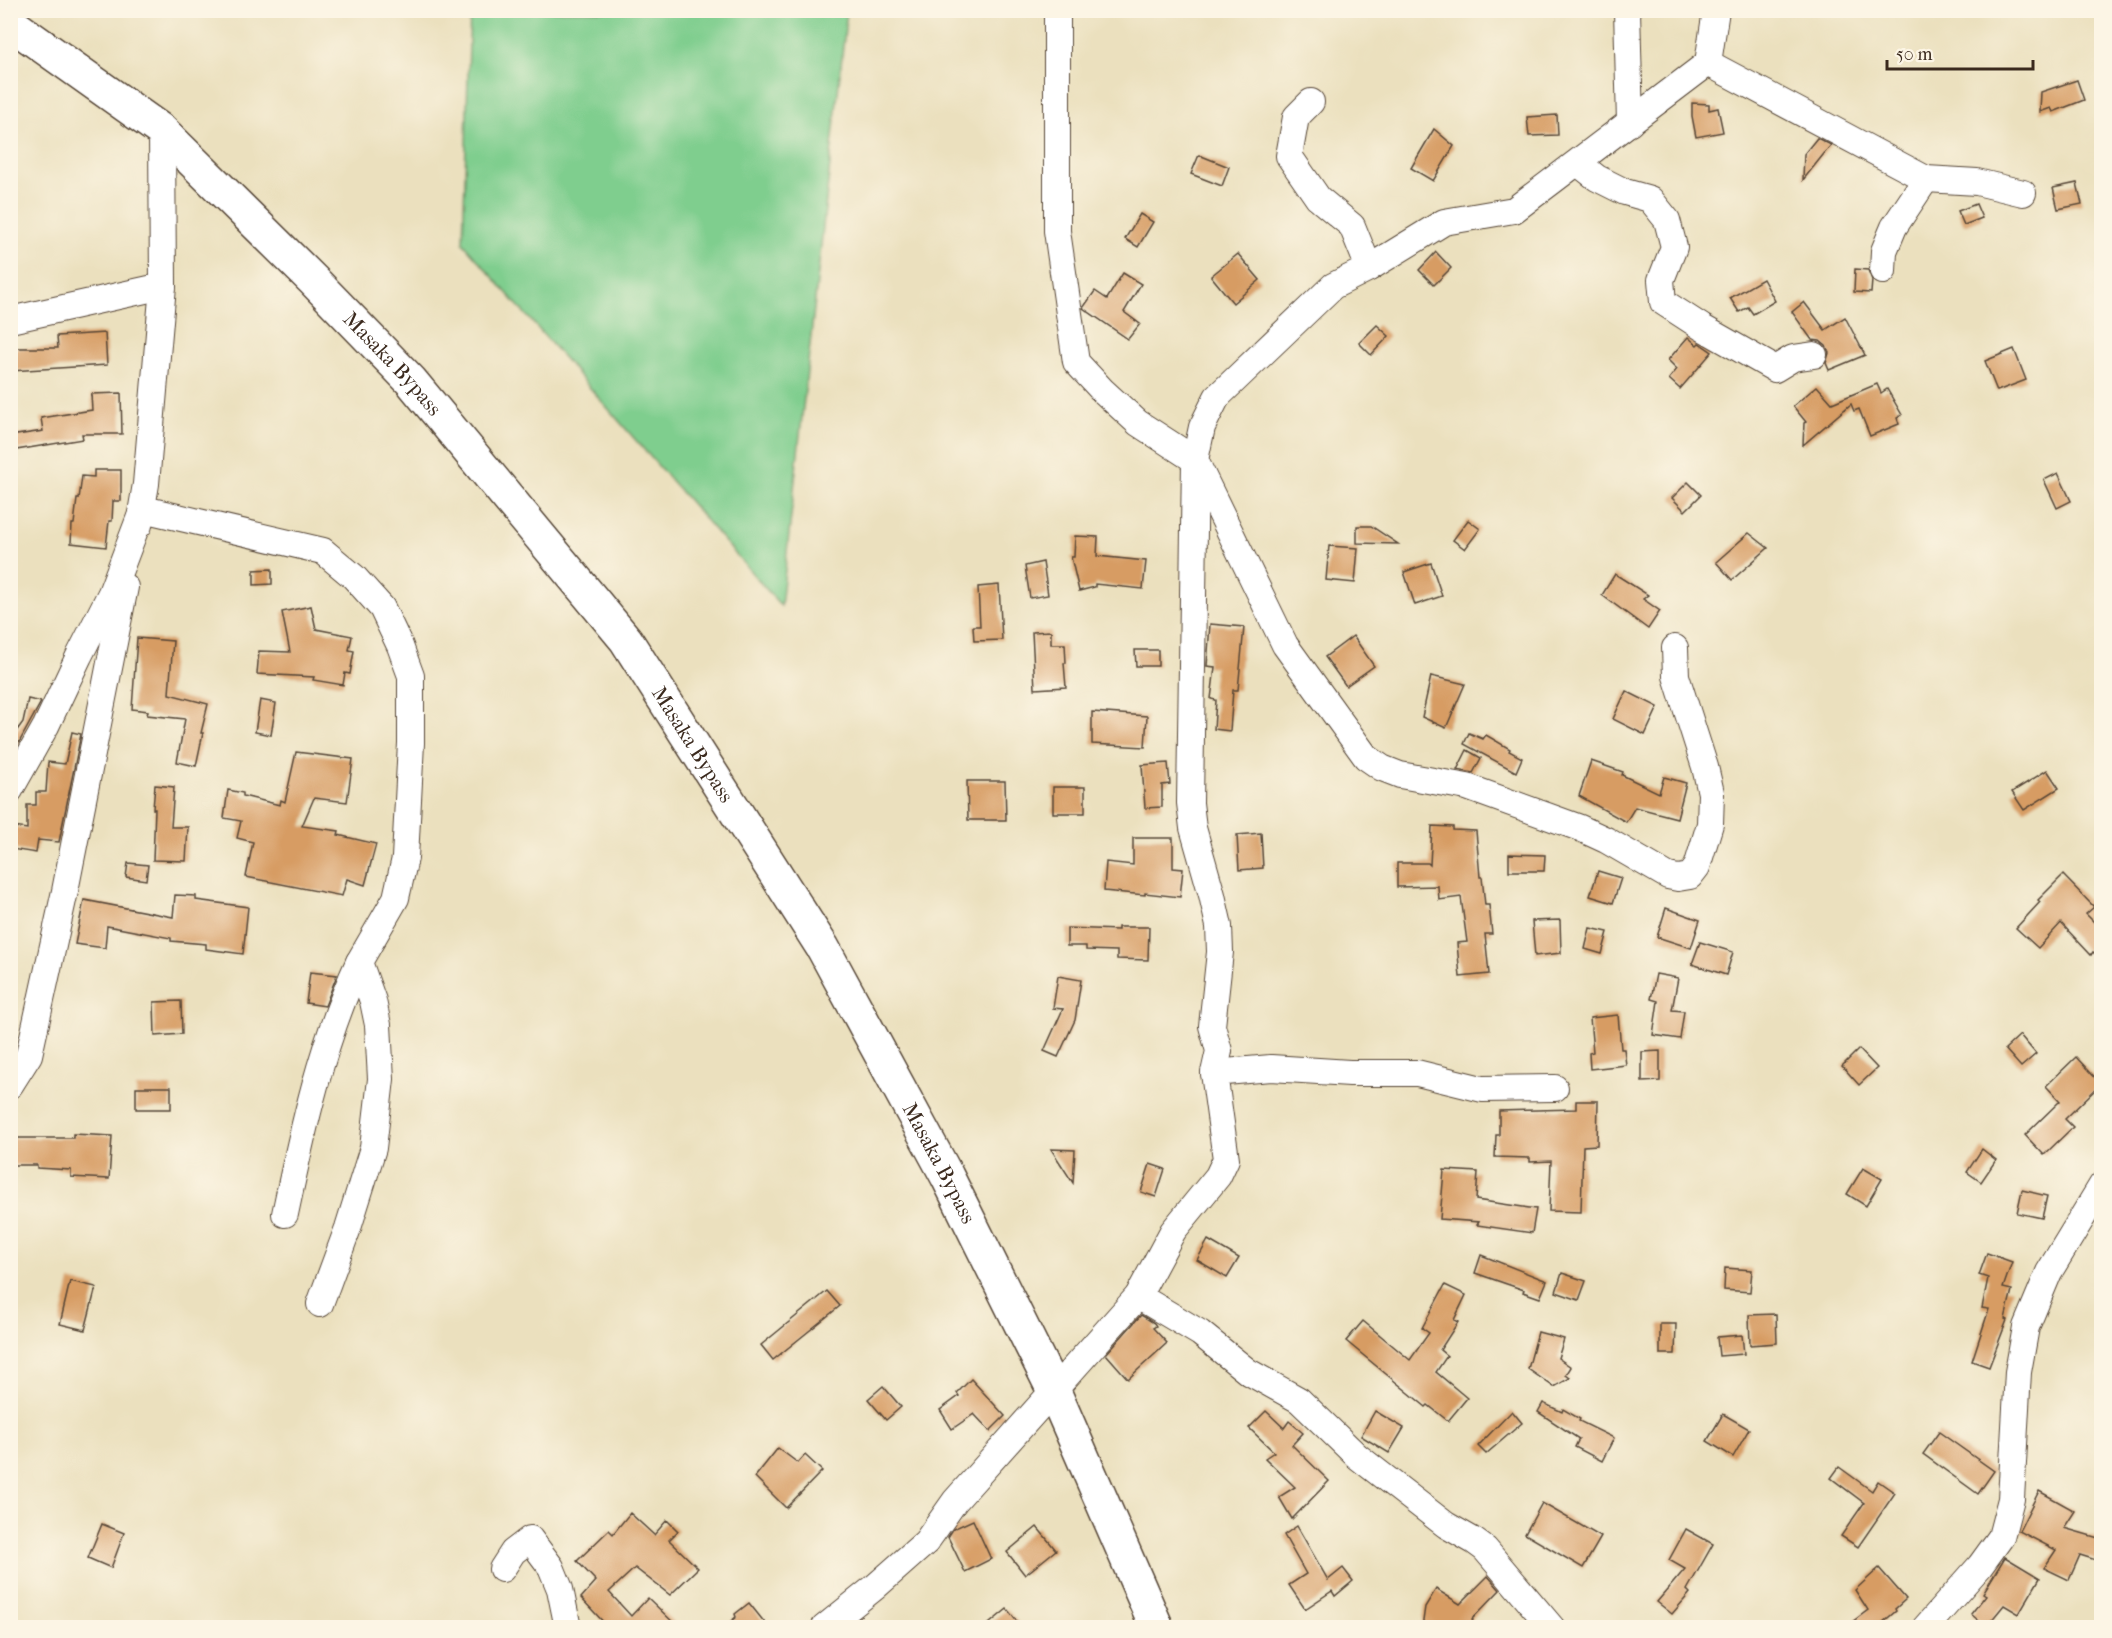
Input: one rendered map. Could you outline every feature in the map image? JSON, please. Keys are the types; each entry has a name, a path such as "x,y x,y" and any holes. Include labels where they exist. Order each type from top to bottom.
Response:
{"highway":[{"name":"Masaka Bypass","path":"10,23 162,131 313,280 411,381 626,640 823,948 946,1176 1053,1389 1157,1628"}],"street":[{"path":"1057,10 1057,231 1076,362 1138,423 1195,460 1285,645 1366,757 1382,768 1400,775 1467,787 1580,828 1606,840 1668,876 1678,878 1690,876 1697,867 1710,824 1711,793 1676,676 1675,648"},
{"path":"1627,10 1630,123"},
{"path":"824,1628 926,1542 955,1501 1138,1296 1173,1231 1218,1176 1226,1159 1214,1073 1219,1051 1212,1026 1220,952 1219,926 1193,828 1190,803 1195,460 1202,427 1217,397 1333,286 1369,268 1444,222 1514,210 1708,63 1716,10"},
{"path":"1708,63 1926,179 1977,182 2023,193"},
{"path":"1311,102 1296,117 1289,156 1318,198 1352,225 1369,268"},
{"path":"10,1085 29,1055 65,891 119,610 143,509 162,286 162,131"},
{"path":"1578,163 1597,178 1625,192 1650,199 1667,220 1674,247 1661,280 1663,302 1775,369 1793,358 1814,356"},
{"path":"1883,271 1884,250 1894,227 1926,179"},
{"path":"10,320 162,286"},
{"path":"10,790 46,726 111,593 143,509"},
{"path":"143,509 323,551 354,577 382,608 411,676 411,743 405,858 396,898 359,962 341,1001 322,1058 299,1145 285,1214"},
{"path":"320,1304 348,1228 373,1148 381,1079 378,1025 373,1001 359,962"},
{"path":"1214,1073 1271,1068 1350,1073 1417,1073 1482,1089 1555,1088"},
{"path":"1925,1628 1980,1566 2001,1537 2011,1499 2018,1372 2026,1327 2049,1272 2102,1185"},
{"path":"1138,1296 1200,1333 1247,1371 1299,1400 1358,1456 1446,1525 1485,1549 1552,1628"},
{"path":"502,1569 513,1552 530,1539 551,1567 560,1590 568,1628"}],"green space":[{"path":"470,11 847,11 781,606 463,243"}],"building":[{"path":"2077,80 2084,100 2053,112 2051,108 2040,112 2041,92"},
{"path":"1692,103 1709,104 1709,110 1718,108 1723,132 1696,137"},
{"path":"1557,115 1558,135 1529,136 1527,117"},
{"path":"1434,129 1454,146 1433,181 1411,168"},
{"path":"1817,138 1831,145 1803,180 1804,154"},
{"path":"1199,155 1229,167 1222,186 1191,174"},
{"path":"2077,183 2082,204 2058,209 2053,188"},
{"path":"1976,204 1982,218 1964,225 1958,211"},
{"path":"1140,214 1153,222 1138,247 1125,239"},
{"path":"1436,252 1451,268 1434,285 1419,270"},
{"path":"1238,254 1260,280 1233,303 1211,276"},
{"path":"1855,269 1868,270 1872,280 1871,293 1854,292"},
{"path":"1123,273 1141,284 1124,312 1140,324 1128,339 1083,308 1095,291 1107,299"},
{"path":"1763,279 1775,301 1753,314 1748,307 1739,312 1730,298"},
{"path":"1804,302 1825,330 1845,317 1865,355 1829,370 1826,363 1829,353 1826,346 1820,341 1812,340 1792,312"},
{"path":"1377,325 1389,336 1371,355 1359,343"},
{"path":"105,333 107,365 10,371 10,348 58,348 57,336"},
{"path":"1688,337 1697,345 1699,343 1712,352 1680,389 1669,379 1677,369 1668,360"},
{"path":"2014,349 2026,380 1997,391 1985,361"},
{"path":"1877,384 1881,393 1887,389 1902,415 1897,418 1899,424 1870,436 1859,409 1854,411 1851,404 1803,445 1804,423 1806,422 1793,406 1817,386 1832,403"},
{"path":"121,393 122,434 82,434 83,439 10,451 10,436 43,431 41,418 92,410 91,394"},
{"path":"94,470 121,470 121,501 113,501 112,521 109,521 106,547 71,543 72,524 74,524 82,476 94,477"},
{"path":"2058,473 2071,501 2057,508 2044,480"},
{"path":"1688,482 1701,495 1685,511 1672,498"},
{"path":"1468,520 1480,529 1465,549 1453,540"},
{"path":"1357,526 1371,526 1398,544 1357,543"},
{"path":"1749,533 1768,548 1732,580 1716,562"},
{"path":"1075,536 1098,537 1097,556 1146,561 1143,589 1095,584 1095,587 1079,591 1071,557 1074,557"},
{"path":"1329,546 1358,548 1355,583 1326,580"},
{"path":"1043,562 1048,595 1030,598 1025,566"},
{"path":"1431,563 1442,596 1415,605 1404,572"},
{"path":"272,569 272,584 254,585 254,570"},
{"path":"1615,574 1648,595 1643,599 1660,611 1648,629 1602,595"},
{"path":"999,585 1002,640 974,641 973,626 980,626 978,587"},
{"path":"311,606 316,629 352,636 349,650 354,651 350,674 345,673 343,685 313,680 314,677 257,674 259,651 290,652 282,612"},
{"path":"1210,624 1244,627 1238,690 1233,690 1230,731 1214,729 1216,700 1211,699 1215,667 1207,666"},
{"path":"1051,631 1051,644 1065,644 1066,687 1035,689 1032,632"},
{"path":"1353,636 1374,666 1346,686 1325,657"},
{"path":"137,638 173,641 169,694 208,704 196,766 177,762 185,719 147,715 148,711 132,709"},
{"path":"1135,650 1158,650 1158,666 1136,666"},
{"path":"1431,676 1465,684 1446,728 1422,717"},
{"path":"1626,691 1658,707 1645,735 1613,719"},
{"path":"28,699 41,702 10,759 10,740 23,722"},
{"path":"260,700 276,703 271,735 255,732"},
{"path":"1092,712 1147,716 1145,747 1092,744"},
{"path":"72,732 81,734 59,842 38,840 36,853 11,849 14,827 27,829 27,805 36,805 36,792 46,792 48,762 65,764"},
{"path":"1469,733 1483,739 1486,735 1522,758 1516,772 1464,744"},
{"path":"1467,750 1481,758 1473,773 1457,770"},
{"path":"296,752 353,759 347,802 314,798 302,826 339,831 338,835 376,844 365,885 347,879 342,896 246,877 253,842 237,838 241,821 224,818 228,790 280,805 281,800 285,802"},
{"path":"1591,761 1623,772 1622,775 1659,793 1664,777 1686,783 1677,818 1635,807 1626,822 1579,796"},
{"path":"1168,763 1170,784 1162,785 1162,807 1145,808 1142,765"},
{"path":"2047,770 2059,788 2024,810 2012,792"},
{"path":"967,781 1005,781 1006,820 968,820"},
{"path":"155,785 174,787 171,827 188,827 186,861 153,860"},
{"path":"1053,787 1085,787 1085,813 1053,813"},
{"path":"1432,826 1476,831 1480,877 1482,877 1485,905 1489,905 1492,934 1485,934 1489,974 1460,977 1457,943 1467,942 1461,897 1439,900 1438,886 1397,887 1397,863 1428,863 1430,865"},
{"path":"1261,833 1263,868 1239,870 1237,835"},
{"path":"1133,838 1173,838 1173,868 1183,869 1180,897 1104,891 1106,862 1133,865"},
{"path":"1509,854 1545,855 1544,871 1509,871"},
{"path":"128,863 148,865 146,880 126,877"},
{"path":"1598,871 1621,878 1613,903 1590,896"},
{"path":"2063,875 2094,907 2086,914 2102,930 2102,960 2093,952 2091,955 2061,923 2038,948 2016,928 2040,902 2038,900"},
{"path":"175,895 196,896 196,900 248,907 243,954 206,949 206,944 171,941 171,938 107,926 105,948 75,944 84,900 173,917"},
{"path":"1666,908 1700,920 1691,948 1657,937"},
{"path":"1560,920 1561,953 1535,956 1532,921"},
{"path":"1118,927 1149,927 1148,960 1117,959 1117,951 1086,950 1086,946 1067,946 1067,928 1118,930"},
{"path":"1590,928 1608,932 1602,954 1585,949"},
{"path":"1700,942 1733,952 1726,975 1692,964"},
{"path":"310,972 337,975 325,1006 306,1003"},
{"path":"1656,974 1678,978 1672,1010 1684,1011 1680,1039 1653,1035 1658,1001 1651,999"},
{"path":"1058,976 1081,980 1075,1020 1058,1057 1044,1051 1063,1009 1053,1008"},
{"path":"181,1001 182,1034 155,1036 154,1002"},
{"path":"1618,1015 1621,1049 1624,1049 1626,1065 1590,1069 1589,1053 1593,1052 1590,1018"},
{"path":"2020,1035 2036,1054 2021,1067 2005,1049"},
{"path":"1859,1049 1877,1068 1859,1085 1842,1066"},
{"path":"1660,1051 1660,1081 1642,1082 1642,1052"},
{"path":"2076,1057 2101,1084 2065,1119 2073,1127 2044,1155 2025,1135 2060,1101 2046,1086"},
{"path":"136,1087 171,1087 171,1109 136,1109"},
{"path":"1576,1101 1598,1101 1597,1145 1583,1146 1581,1212 1549,1211 1551,1161 1530,1162 1530,1158 1495,1157 1496,1135 1499,1135 1499,1111 1576,1109"},
{"path":"73,1134 112,1136 109,1179 71,1177 71,1170 37,1168 37,1165 10,1165 10,1138 73,1138"},
{"path":"1051,1149 1075,1150 1073,1183"},
{"path":"1982,1149 1996,1160 1981,1182 1967,1172"},
{"path":"1150,1164 1165,1169 1156,1197 1141,1192"},
{"path":"1863,1168 1882,1179 1866,1206 1847,1194"},
{"path":"1444,1170 1478,1172 1476,1200 1536,1209 1532,1233 1477,1225 1479,1222 1440,1219"},
{"path":"2022,1190 2047,1196 2042,1218 2017,1213"},
{"path":"1208,1240 1239,1258 1227,1278 1197,1260"},
{"path":"1987,1253 2012,1262 2003,1288 2012,1290 2005,1319 2007,1320 1989,1367 1972,1361 1989,1309 1982,1308 1988,1278 1979,1275"},
{"path":"1481,1255 1547,1281 1540,1298 1475,1273"},
{"path":"1725,1268 1752,1270 1750,1292 1724,1290"},
{"path":"1562,1273 1586,1281 1579,1300 1556,1292"},
{"path":"70,1281 96,1287 85,1330 60,1324"},
{"path":"1445,1285 1466,1295 1454,1320 1458,1322 1440,1350 1447,1356 1436,1372 1467,1398 1448,1421 1428,1405 1426,1407 1346,1341 1363,1321 1410,1360 1429,1333 1422,1328"},
{"path":"827,1291 840,1306 773,1360 761,1345"},
{"path":"1776,1314 1777,1343 1750,1345 1749,1315"},
{"path":"1141,1315 1154,1323 1156,1326 1153,1328 1167,1343 1128,1379 1106,1354"},
{"path":"1660,1324 1676,1324 1675,1354 1660,1354"},
{"path":"1538,1332 1564,1339 1558,1358 1571,1367 1566,1375 1570,1378 1554,1387 1528,1369"},
{"path":"1742,1335 1744,1354 1719,1356 1717,1337"},
{"path":"971,1379 1005,1416 990,1431 974,1414 952,1429 940,1410 959,1396 957,1393"},
{"path":"883,1386 901,1407 886,1420 868,1399"},
{"path":"1543,1403 1562,1412 1563,1409 1580,1419 1579,1421 1614,1438 1602,1461 1575,1447 1579,1439 1538,1412"},
{"path":"1266,1411 1284,1428 1289,1421 1303,1433 1292,1445 1329,1481 1292,1519 1279,1497 1295,1487 1265,1458 1274,1452 1249,1428"},
{"path":"1375,1411 1404,1428 1389,1453 1361,1436"},
{"path":"1512,1411 1522,1423 1486,1454 1478,1446"},
{"path":"1723,1414 1749,1429 1733,1457 1707,1441"},
{"path":"1939,1432 1994,1471 1978,1494 1923,1454"},
{"path":"778,1448 798,1463 805,1455 822,1471 786,1508 755,1477"},
{"path":"1839,1467 1872,1491 1878,1481 1895,1493 1858,1547 1841,1536 1864,1503 1831,1478"},
{"path":"2039,1491 2075,1511 2064,1528 2102,1539 2102,1562 2080,1555 2069,1580 2044,1568 2056,1550 2019,1531"},
{"path":"1542,1503 1601,1537 1583,1568 1525,1534"},
{"path":"630,1513 654,1535 667,1520 678,1531 669,1540 698,1568 670,1595 635,1568 609,1592 631,1616 648,1598 679,1628 609,1628 581,1598 596,1581 577,1561 609,1530 613,1534"},
{"path":"973,1520 991,1559 965,1572 948,1537 953,1529"},
{"path":"102,1524 124,1533 111,1568 88,1558"},
{"path":"1297,1526 1328,1580 1343,1568 1353,1581 1335,1596 1332,1591 1305,1609 1289,1585 1306,1574 1284,1535"},
{"path":"1037,1527 1056,1550 1025,1575 1007,1552"},
{"path":"1686,1529 1713,1544 1687,1590 1690,1593 1672,1614 1657,1602 1685,1569 1669,1560"},
{"path":"2005,1557 2040,1578 2019,1614 2004,1605 1986,1627 1971,1614 1986,1595 1983,1593"},
{"path":"1879,1568 1906,1599 1876,1628 1844,1628 1868,1610 1855,1590"},
{"path":"1488,1576 1500,1590 1465,1628 1422,1628 1425,1607 1436,1589 1460,1604"},
{"path":"749,1603 769,1628 722,1628 736,1617 735,1614"},
{"path":"1007,1609 1022,1628 984,1628"}]}
